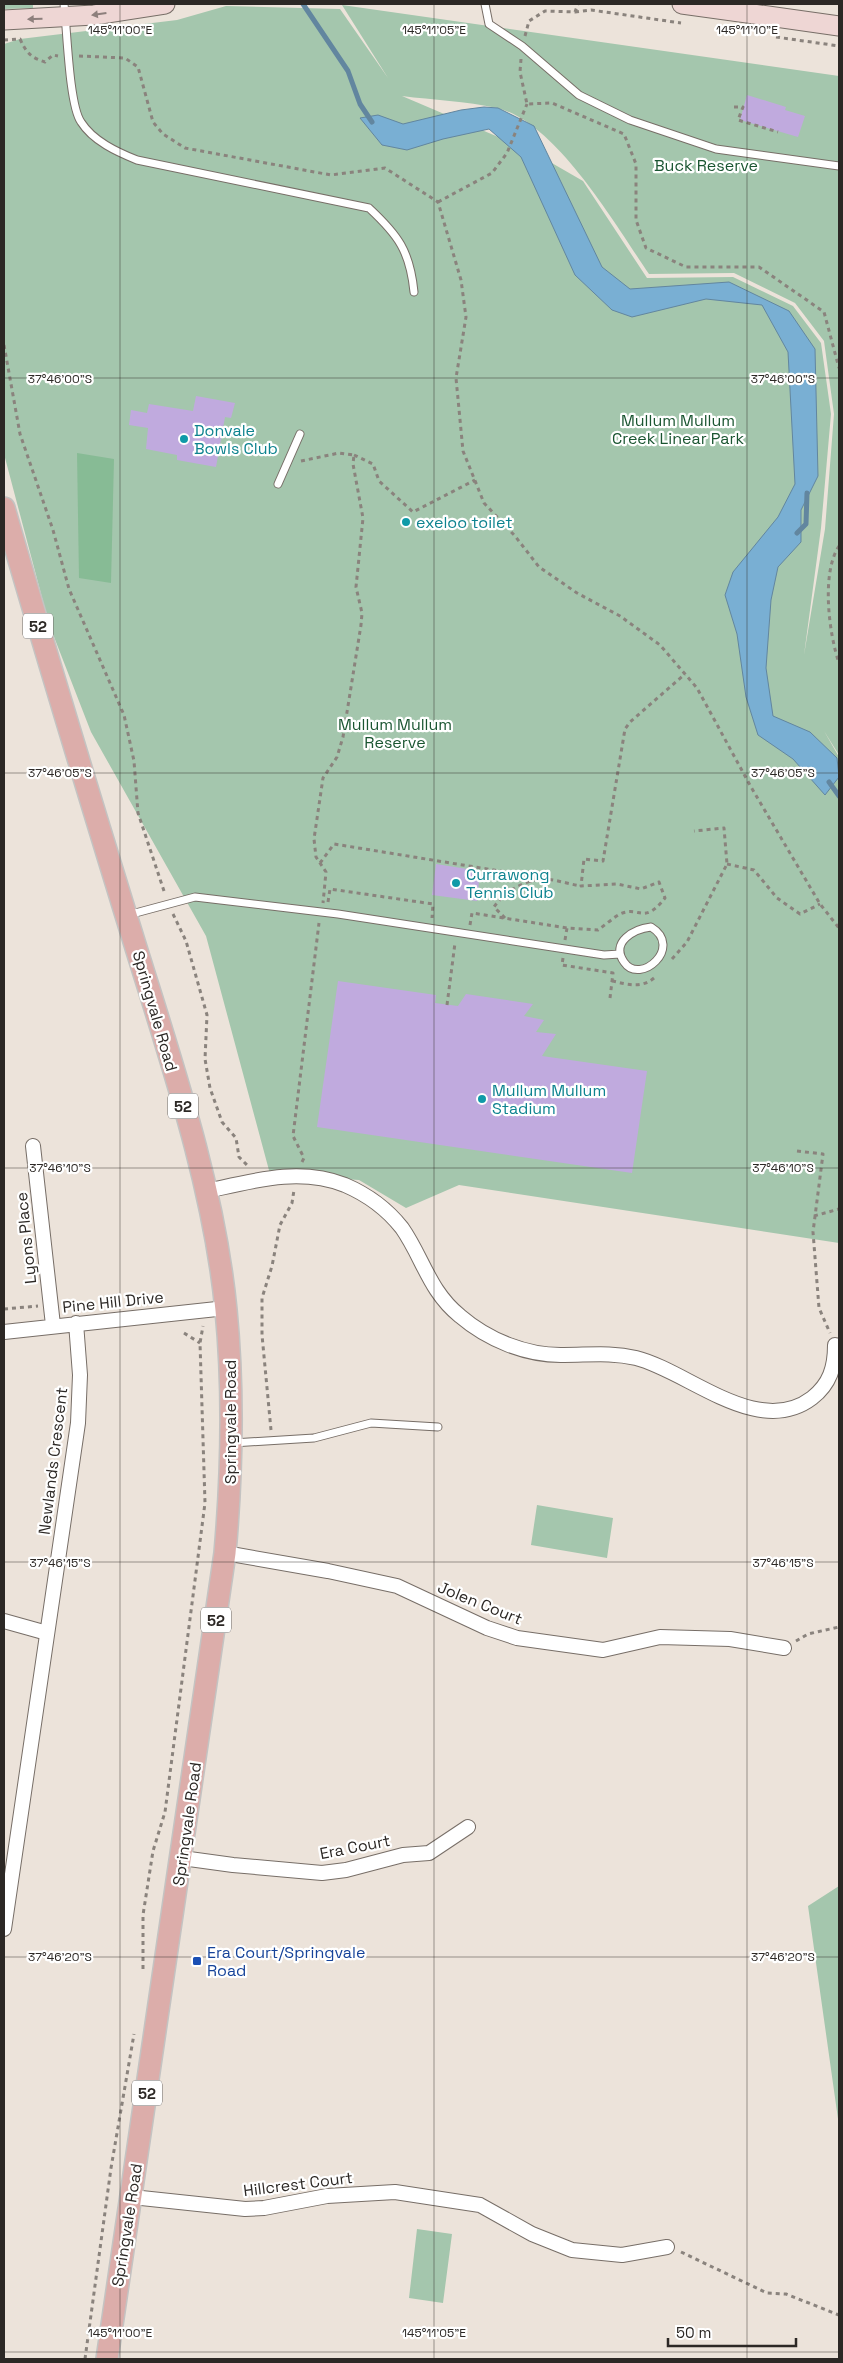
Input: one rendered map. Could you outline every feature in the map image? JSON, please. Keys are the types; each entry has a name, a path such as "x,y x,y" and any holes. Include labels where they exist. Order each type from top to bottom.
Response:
{"main road":[{"path":"4,20 64,11 165,4"},
{"path":"682,4 839,26"},
{"name":"Springvale Road","path":"4,508 207,1191 216,1309 232,1442 225,1553 182,1858 107,2359"}],"street":[{"name":"Lyons Place","path":"33,1146 52,1326"},
{"path":"207,1191 272,1177 297,1175 314,1177 345,1185 373,1200 391,1216 405,1234 435,1289 460,1316 491,1336 511,1346 547,1354 602,1353 648,1362 714,1395 744,1406 781,1410 806,1402 818,1393 831,1374 835,1364 835,1345"},
{"name":"Pine Hill Drive","path":"4,1332 216,1309"},
{"name":"Newlands Crescent","path":"4,1929 78,1423 80,1375 76,1323"},
{"name":"Jolen Court","path":"225,1553 328,1571 397,1586 487,1628 517,1638 603,1650 660,1638 730,1639 784,1648"},
{"path":"4,1621 47,1633"},
{"name":"Era Court","path":"182,1858 232,1865 322,1873 346,1870 404,1855 428,1853 468,1827"},
{"name":"Hillcrest Court","path":"132,2197 245,2209 264,2208 327,2196 395,2192 480,2205 532,2234 572,2250 622,2255 667,2247"}],"lane":[{"path":"485,4 488,24 522,46 579,94 630,120 716,148 839,166"},
{"path":"64,11 68,56 80,121 111,149 137,160 369,208 393,230 406,251 414,292"},
{"path":"278,484 300,434"},
{"path":"126,916 195,897 456,931 604,955 620,954"},
{"path":"651,927 660,932 663,939 661,954 657,960 639,970 624,964 620,954 621,945 629,933 637,928 651,927"},
{"path":"232,1442 314,1438 370,1423 438,1427"}],"path":[{"path":"438,202 492,173 507,153 523,118 527,104 520,72 522,46 529,21 545,11 575,12 578,4"},
{"path":"4,40 20,39 27,53 45,62 53,55 125,58 138,67 153,122 163,134 185,148 228,158 331,175 385,168 438,202 460,280 466,317 456,378 463,451 484,503 515,536 539,567 577,593 620,616 652,639 660,645 686,674 697,688 751,787 820,904 839,928"},
{"path":"527,104 552,103 624,134 636,164 636,220 646,248 686,267 759,267 824,312 839,368"},
{"path":"734,107 742,107 738,120 756,128 778,132"},
{"path":"4,345 20,434 53,530 70,589 124,714 134,761 138,813 168,904 186,941 208,1015 205,1059 210,1088 222,1122 236,1138 239,1157 250,1169 258,1168"},
{"path":"354,455 373,464 379,481 413,512 474,480"},
{"path":"839,546 828,577 832,643 839,663"},
{"path":"580,886 584,859 603,862 618,759 626,726 686,674"},
{"path":"668,965 687,942 727,864 724,828 694,831"},
{"path":"320,864 334,844 512,872 532,882"},
{"path":"727,864 754,870 777,898 800,914 820,904"},
{"path":"447,1005 457,925 470,927 472,913 506,918 598,930 622,913 649,914 665,898 659,882 641,889 617,884 580,886 542,879 514,888 500,898 494,908 506,918"},
{"path":"323,903 328,904 330,889 433,904 432,921"},
{"path":"612,981 637,985 648,983 662,972"},
{"path":"797,1151 824,1154 814,1216 819,1308 835,1345"},
{"path":"814,1216 839,1209"},
{"path":"4,1310 51,1305"},
{"path":"143,1978 143,1915 153,1851 165,1812 205,1503 200,1343 216,1309"},
{"path":"184,1333 200,1343"},
{"path":"784,1648 808,1634 839,1627"},
{"path":"85,2359 112,2159 134,2033"},
{"path":"667,2247 694,2257 767,2293 786,2294 839,2315"}],"green space":[{"path":"4,4 33,4 33,8 4,9"},
{"name":"Mullum Mullum Reserve","path":"342,5 839,76 839,755 824,731 839,757 839,1243 459,1185 406,1208 359,1180 270,1174 206,936 91,732 49,624 4,454 4,44 20,39 177,20 226,6 340,9 388,78","holes":["402,96 497,108 519,117 541,133 583,178 649,274 734,273 795,303 824,341 834,414 825,529 804,655 821,528 831,414 821,343 793,306 733,277 647,278 583,181 531,151"]},
{"path":"77,453 114,459 111,583 79,578"},
{"path":"537,1505 613,1518 607,1558 531,1545"},
{"path":"839,1886 839,2126 808,1906"},
{"path":"417,2229 452,2234 443,2303 409,2298"}],"water":[{"path":"484,107 498,108 534,126 602,267 630,289 729,282 789,311 815,349 818,476 801,510 801,542 778,567 771,600 766,668 773,716 810,732 837,758 839,777 825,795 793,759 758,735 746,697 737,634 725,595 733,572 778,517 795,484 788,352 762,305 706,299 632,317 612,310 575,275 521,157 489,129 443,139 407,150 382,145 360,118 378,115 403,124 461,110"}],"building":[{"path":"747,95 786,107 785,110 805,116 798,137 740,120"},
{"name":"Donvale Bowls Club","path":"196,396 235,403 231,418 225,417 216,467 177,460 177,455 146,449 148,428 129,425 131,410 147,413 149,404 193,411"},
{"name":"Currawong Tennis Club","path":"436,864 480,871 477,901 432,895"},
{"name":"Mullum Mullum Stadium","path":"338,981 436,995 435,1003 458,1006 466,994 533,1004 524,1016 544,1020 536,1032 556,1034 542,1056 647,1071 632,1173 317,1127"}],"waterway":[{"path":"303,4 348,71 360,104 372,122"},
{"path":"797,533 806,524 807,493"},
{"path":"829,782 839,796"}],"place":[{"name":"Donvale Bowls Club","path":"184,439"},
{"name":"exeloo toilet","path":"406,522"},
{"name":"Currawong Tennis Club","path":"456,883"},
{"name":"Mullum Mullum Stadium","path":"482,1099"},
{"name":"Era Court/Springvale Road","path":"197,1961"}],"park label":[{"name":"Buck Reserve","path":"706,165"},
{"name":"Mullum Mullum Creek Linear Park","path":"678,429"}]}
